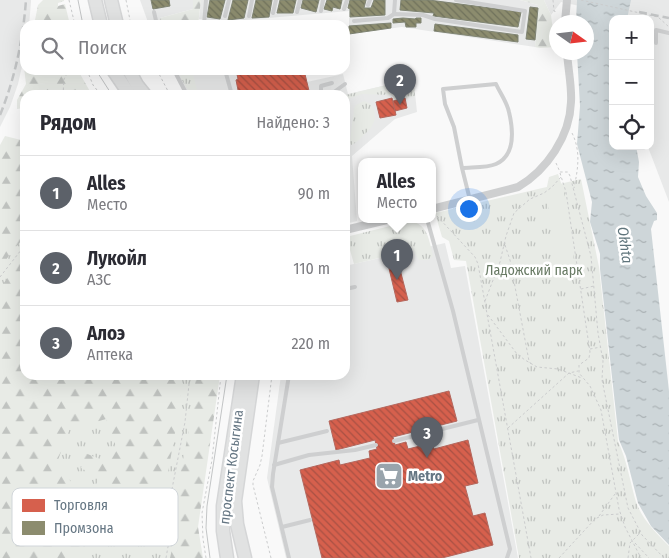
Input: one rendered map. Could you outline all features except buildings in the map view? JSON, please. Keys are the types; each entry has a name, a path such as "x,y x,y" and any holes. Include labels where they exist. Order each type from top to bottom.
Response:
{"main road":[{"path":"95,0 100,20"},
{"path":"111,0 116,20"},
{"path":"116,75 127,90"},
{"path":"132,75 142,90"},
{"name":"проспект Косыгина","path":"227,558 223,531 223,506 242,380"},
{"name":"проспект Косыгина","path":"245,558 237,524 236,495 252,380"}],"street":[{"path":"566,15 567,0"},
{"path":"436,208 518,187 536,174 560,143 569,116 571,105 568,60"},
{"path":"350,229 374,223"}],"lane":[{"path":"204,20 206,0"},
{"path":"225,16 229,0"},
{"path":"249,16 252,0"},
{"path":"273,13 276,0"},
{"path":"297,12 300,0"},
{"path":"321,11 323,0"},
{"path":"344,9 346,0"},
{"path":"368,5 370,0"},
{"path":"394,14 395,0"},
{"path":"354,21 388,18 394,14 423,15 435,20 522,32 525,11 456,0"},
{"path":"154,12 156,20"},
{"path":"656,43 656,30 669,33"},
{"path":"177,75 184,90"},
{"path":"227,75 231,90"},
{"path":"321,90 321,86 332,83"},
{"path":"337,90 345,84"},
{"path":"462,168 496,164 505,158 511,149 509,111 496,84 443,89 445,104 454,127 462,168 470,200"},
{"path":"429,223 453,311 510,549 507,558"},
{"path":"350,288 355,287"},
{"path":"288,380 272,487 289,558"},
{"path":"394,441 478,420"},
{"path":"278,443 327,430"},
{"path":"274,465 309,455 355,450 376,445"},
{"path":"282,527 310,520"}],"path":[{"path":"69,0 74,20"},
{"path":"126,0 131,20"},
{"path":"554,0 554,11 556,12"},
{"path":"581,0 658,17 669,26"},
{"path":"63,90 66,75"},
{"path":"89,75 98,90"},
{"path":"160,75 167,90"},
{"path":"571,131 577,147 578,158 578,172 574,190"},
{"path":"551,156 558,166 566,192 590,349 590,356 579,365 578,371 590,386 602,414 620,514 641,558"},
{"path":"560,172 568,172 591,256 598,333 603,361 602,380 628,508 641,533 664,558"},
{"path":"485,301 500,262 514,213 530,199 552,187 561,177"},
{"path":"437,216 477,261 530,558"},
{"path":"504,245 510,260 531,364"},
{"path":"0,276 20,251"},
{"path":"580,289 594,286"},
{"path":"487,313 517,354 531,364 540,368 558,369 582,378"},
{"path":"590,349 601,347"},
{"path":"507,428 569,373 578,371"},
{"path":"172,488 185,422 189,380"},
{"path":"206,558 202,513 212,460 220,380"},
{"path":"271,380 262,456 253,480 271,558"},
{"path":"602,414 607,409"},
{"path":"559,558 598,517 616,494"},
{"path":"598,517 620,514"},
{"path":"628,558 629,546 641,533"},
{"path":"632,541 649,558"}],"shaded area":[{"path":"0,0 31,0 29,20 20,20 20,75 18,84 10,107 0,127"},
{"path":"140,0 193,0 193,9 160,18 160,20 147,20"},
{"path":"201,0 520,0 538,5 535,47 402,27 350,34 349,11 244,20 199,19"},
{"path":"544,0 669,0 669,202 649,150 654,150 654,15 621,15 561,2 551,15"},
{"path":"178,75 305,75 307,82 343,75 347,90 186,90"},
{"path":"391,84 414,84 417,112 395,119 352,156 357,221 350,223 350,94"},
{"path":"445,243 451,268 465,266 518,558 286,558 267,478 280,380 350,380 350,265"}],"green space":[{"path":"43,0 64,0 58,3 58,6 65,4 69,20 35,20 38,5"},
{"path":"193,0 201,0 199,20 160,20 160,18 193,9"},
{"path":"520,0 544,0 551,15 549,15 549,47 535,47 538,5"},
{"path":"25,75 81,75 89,90 23,90 26,84"},
{"path":"180,75 193,75 197,90 188,90"},
{"path":"391,84 414,84 415,96 394,100 392,95 362,94 350,98 350,94"},
{"path":"20,95 20,108 17,109 17,100"},
{"path":"364,101 371,104 375,113 373,125 368,132 351,145 354,108"},
{"path":"5,136 20,140 20,242 0,267 0,145"},
{"path":"558,174 564,192 576,274 559,262 555,256 546,191 549,177"},
{"name":"Ладожский парк","path":"581,179 599,267 618,441 624,456 636,502 650,526 669,546 669,558 519,558 466,261 454,260 449,241 442,237 436,213"},
{"path":"402,223 416,223 421,225 427,234 433,256 428,260 419,260 413,250 354,264 350,250 350,236"},
{"path":"20,234 20,380 216,380 178,558 0,558 0,258"},
{"path":"20,262 20,380 182,380 165,488 95,488 99,478 81,468 85,453 105,461 117,449 106,419 69,430 58,460 74,488 12,488 12,546 83,546 79,558 0,558 0,288"},
{"path":"196,380 219,380 198,527 203,558 170,558 173,546 178,546 177,488 192,415"}],"water":[{"name":"Okhta","path":"577,0 631,0 628,15 609,15 609,150 637,150 639,162 638,177 646,196 657,213 657,220 654,221 651,229 669,391 669,545 651,526 638,503 626,456 619,440 600,269 600,254 590,222 592,202 577,144 580,106 577,60 594,60 594,15 576,15"}],"tram line":[{"path":"78,0 82,20"},
{"path":"99,75 109,90"},
{"path":"210,558 206,528 207,506 226,380"}],"railway":[{"path":"24,20 26,0"},
{"path":"639,12 669,18"},
{"path":"0,115 10,87 20,44"}],"place":[{"name":"Лукойл","path":"400,105"},
{"name":"Alles","path":"397,280"},
{"name":"Алоэ","path":"427,458"},
{"name":"Metro","path":"389,476"}]}
